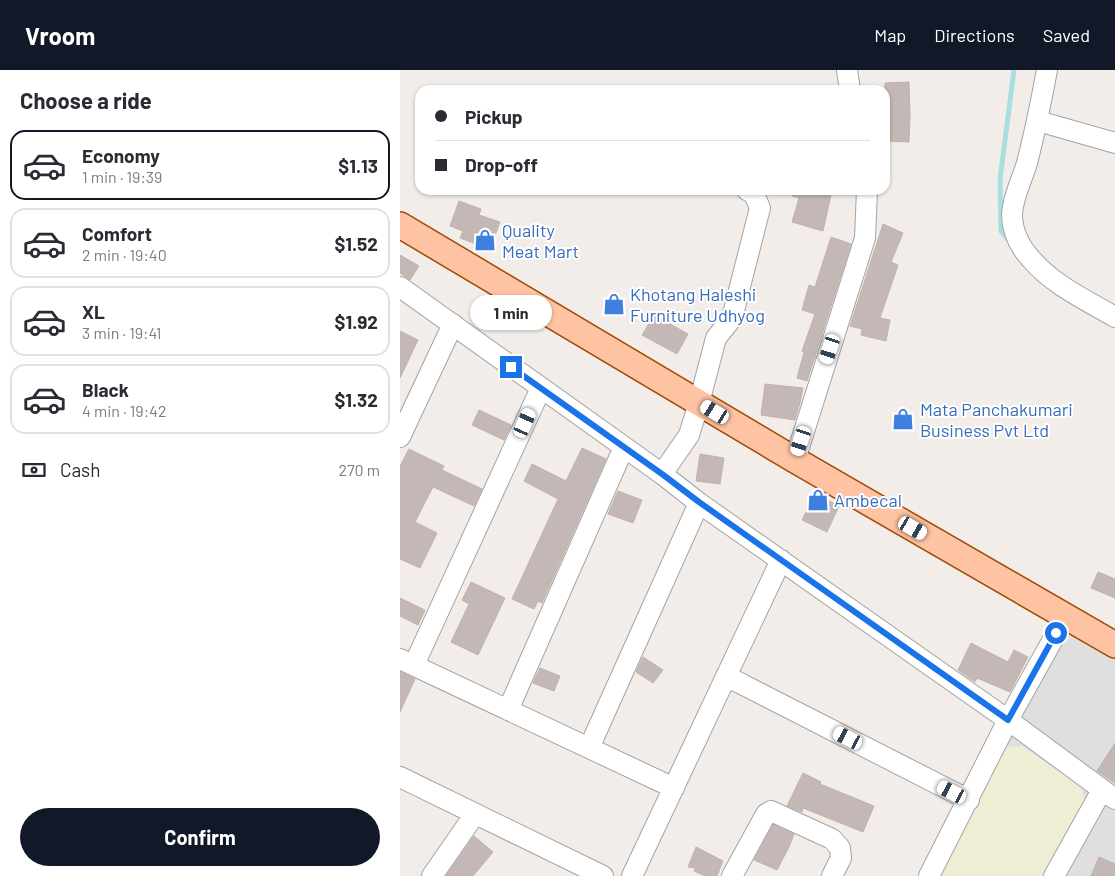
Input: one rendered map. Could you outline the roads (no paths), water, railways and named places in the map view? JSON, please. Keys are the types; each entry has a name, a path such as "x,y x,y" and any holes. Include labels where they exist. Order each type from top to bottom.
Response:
{"main road":[{"path":"400,225 795,460 1115,645"}],"street":[{"path":"847,70 849,85"},
{"path":"1047,70 1038,121 1026,167 1015,196 1012,215 1014,232 1020,245 1044,272 1066,288 1115,317"},
{"path":"1038,121 1115,143"},
{"path":"662,474 689,435 716,338 733,314 760,208 754,195"},
{"path":"795,460 865,238 867,195"},
{"path":"400,286 1109,794 1054,876"},
{"path":"400,437 453,324"},
{"path":"541,388 407,662 674,788"},
{"path":"508,710 624,447"},
{"path":"589,748 699,502"},
{"path":"632,876 781,560"},
{"path":"929,876 1008,720 1066,616"},
{"path":"726,676 969,800"},
{"path":"400,777 602,876"},
{"path":"732,876 766,814 772,811 832,839 840,848 841,858 832,876"},
{"path":"432,876 475,814"}],"waterway":[{"path":"1009,240 1001,231 1000,179 1014,70"}],"place":[{"name":"Quality Meat Mart","path":"485,240"},
{"name":"Khotang Haleshi Furniture Udhyog","path":"614,304"},
{"name":"Mata Panchakumari Business Pvt Ltd","path":"903,419"},
{"name":"Ambecal","path":"818,500"}]}
